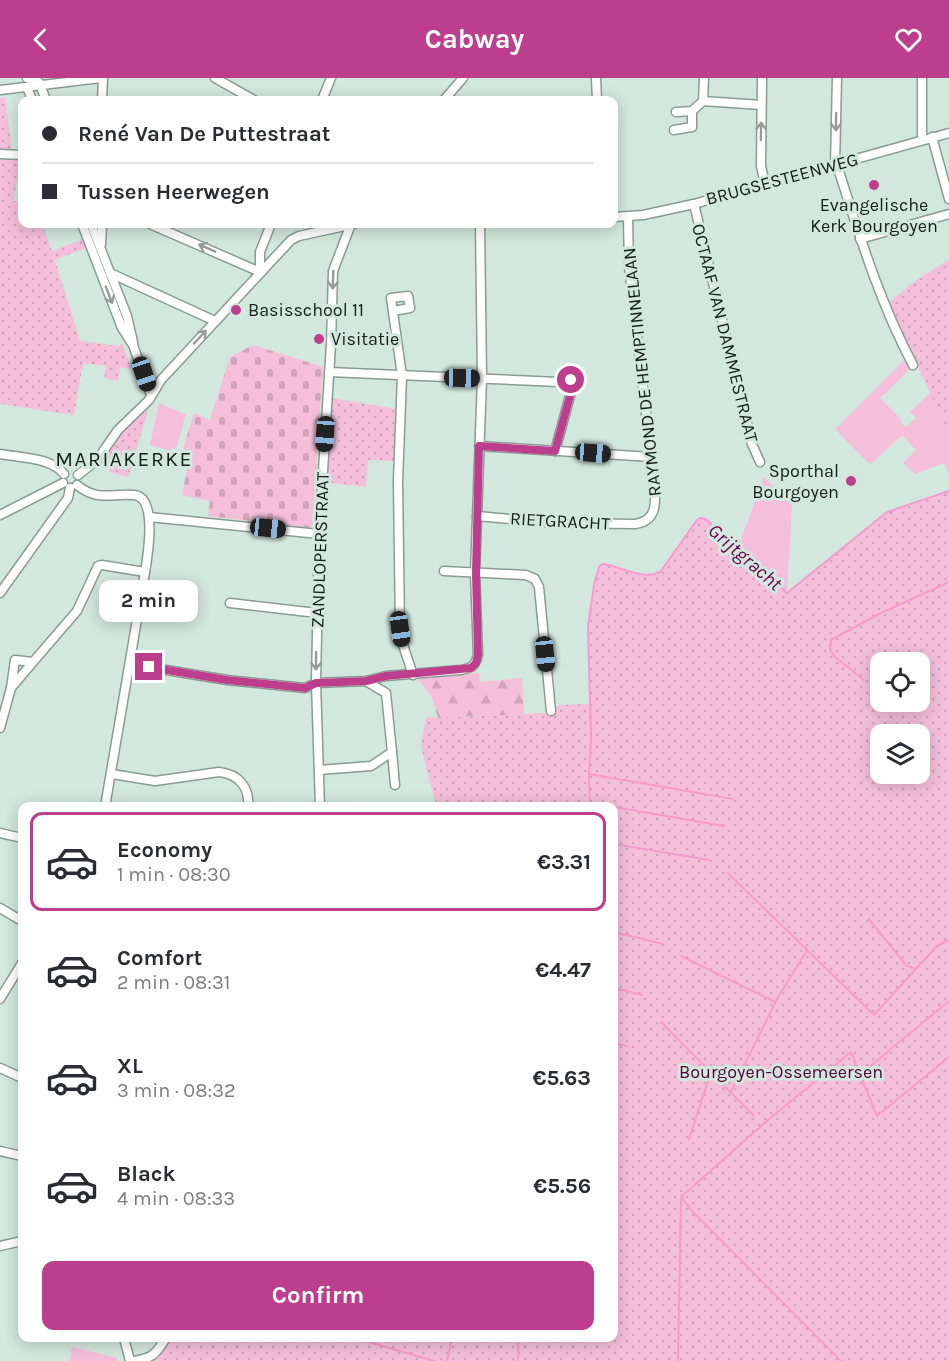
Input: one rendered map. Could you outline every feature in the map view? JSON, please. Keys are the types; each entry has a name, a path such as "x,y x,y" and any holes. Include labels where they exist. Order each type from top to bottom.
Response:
{"street":[{"path":"40,85 102,78 102,96"},
{"path":"215,78 247,96"},
{"path":"324,96 331,78"},
{"path":"448,96 464,78"},
{"path":"596,78 597,96"},
{"path":"676,111 692,111 703,101 704,78"},
{"path":"762,78 760,166 765,184"},
{"path":"837,78 836,165 875,282 913,365"},
{"path":"922,78 922,140"},
{"path":"4,86 27,83 34,79 39,82 44,96"},
{"path":"703,101 761,105"},
{"path":"674,130 692,127 692,111"},
{"name":"BRUGSESTEENWEG","path":"618,217 694,204 949,133"},
{"path":"932,137 949,199"},
{"path":"0,154 18,155"},
{"name":"OCTAAF VAN DAMMESTRAAT","path":"694,204 752,444 760,462"},
{"path":"860,239 949,214"},
{"name":"RAYMOND DE HEMPTINNELAAN","path":"628,217 628,267 655,506 653,513 644,523"},
{"path":"84,228 122,328 134,345"},
{"path":"92,228 127,316 151,395"},
{"path":"100,248 102,228"},
{"path":"159,228 260,272"},
{"path":"260,272 260,252 269,228"},
{"path":"78,475 97,460 118,430 145,404 161,380 291,240 335,228"},
{"name":"ZANDLOPERSTRAAT","path":"320,802 316,683 317,613 333,271 351,228"},
{"path":"130,664 238,681 305,688 316,683 366,681 386,676 461,670 471,668 476,663 478,655 477,516 482,378 480,228"},
{"path":"99,268 215,321"},
{"path":"393,311 402,376 398,481 400,629 413,675"},
{"path":"329,372 574,381 555,451"},
{"path":"479,446 651,457"},
{"path":"0,454 58,467 69,482 89,494 97,496 134,493 148,503 148,550 145,572 106,802"},
{"path":"0,593 68,498 71,471 78,475"},
{"path":"0,515 69,482 79,480 78,475"},
{"name":"RIETGRACHT","path":"477,516 556,523 644,523"},
{"path":"149,517 319,534"},
{"path":"11,688 77,610 98,566 145,572"},
{"path":"444,571 526,575 538,582 551,711"},
{"path":"230,603 317,613"},
{"path":"0,728 11,688 15,660 33,662"},
{"path":"386,676 395,785"},
{"path":"366,681 386,693"},
{"path":"371,766 392,752"},
{"path":"320,770 371,766 395,772"},
{"path":"112,774 155,781 219,772 228,773 238,778 243,784 249,802"},
{"path":"0,833 18,837"},
{"path":"0,908 18,919"},
{"path":"0,999 18,970"},
{"path":"0,1068 18,1076"},
{"path":"0,1151 18,1155"},
{"path":"0,1246 18,1242"},
{"path":"125,1342 131,1361 149,1358 157,1353 164,1342"}],"green space":[{"path":"5,97 13,159 18,160 18,175 13,201 18,202 18,228 43,228 52,251 83,239 86,248 55,260 80,341 119,346 122,343 132,369 120,367 118,381 104,378 106,366 83,363 74,415 0,404 0,98"},
{"path":"949,260 949,474 944,463 915,474 903,463 916,450 902,435 871,464 868,463 835,429 904,360 911,368 880,398 906,427 916,418 910,412 931,392 914,282"},
{"path":"949,260 949,433 888,303 914,282"},
{"path":"253,345 323,367 312,526 310,528 208,516 210,501 182,495 189,459 181,456 194,413 210,420 230,357"},
{"path":"331,398 397,409 395,461 368,460 366,487 324,482"},
{"path":"159,403 186,415 176,448 168,450 150,445"},
{"path":"146,409 148,411 128,477 110,472 107,465 98,468 97,466 105,459 115,440"},
{"path":"764,477 792,505 787,593 737,550"},
{"name":"Bourgoyen-Ossemeersen","path":"949,491 949,1361 156,1361 168,1342 618,1342 618,802 435,802 421,746 426,717 546,713 550,715 559,705 589,704 588,626 599,567 607,564 641,574 661,571 697,520 706,519 787,593 887,512"},
{"path":"479,673 480,682 522,678 524,714 438,718 432,698 418,679"},
{"path":"72,1347 118,1358 116,1361 69,1361"}],"waterway":[{"name":"Grijtgracht","path":"590,802 591,737 588,626 594,586 602,564 647,575 661,571 700,518 706,519 787,593 887,512 949,491"},
{"path":"864,680 835,657 830,650 831,640 879,614 947,583"},
{"path":"589,774 733,799"},
{"path":"618,808 724,826"},
{"path":"618,845 709,860"},
{"path":"728,873 807,950"},
{"path":"869,919 906,965 915,969"},
{"path":"618,933 663,944"},
{"path":"731,1092 777,999 807,950 874,1015 937,946 949,940"},
{"path":"681,956 775,1002"},
{"path":"618,989 642,995"},
{"path":"868,1068 949,1001"},
{"path":"661,1022 753,1115"},
{"path":"618,1044 627,1046"},
{"path":"678,1361 681,1197 768,1120 851,1052 877,1116 949,1057"},
{"path":"689,1139 711,1072"},
{"path":"682,1198 691,1210 841,1361"},
{"path":"369,1342 434,1361"},
{"name":"Grijtgracht","path":"447,1361 451,1342"},
{"path":"518,1342 518,1361"}],"place":[{"name":"Evangelische Kerk Bourgoyen","path":"874,185"},
{"name":"Basisschool 11","path":"236,310"},
{"name":"Visitatie","path":"319,339"},
{"name":"Sporthal Bourgoyen","path":"851,481"}],"district":[{"name":"MARIAKERKE","path":"124,459"}],"route":[{"path":"149,667 227,680 305,688 316,683 366,681 386,676 471,668 476,663 478,655 476,573 479,446 555,451 574,381 571,380"}]}
